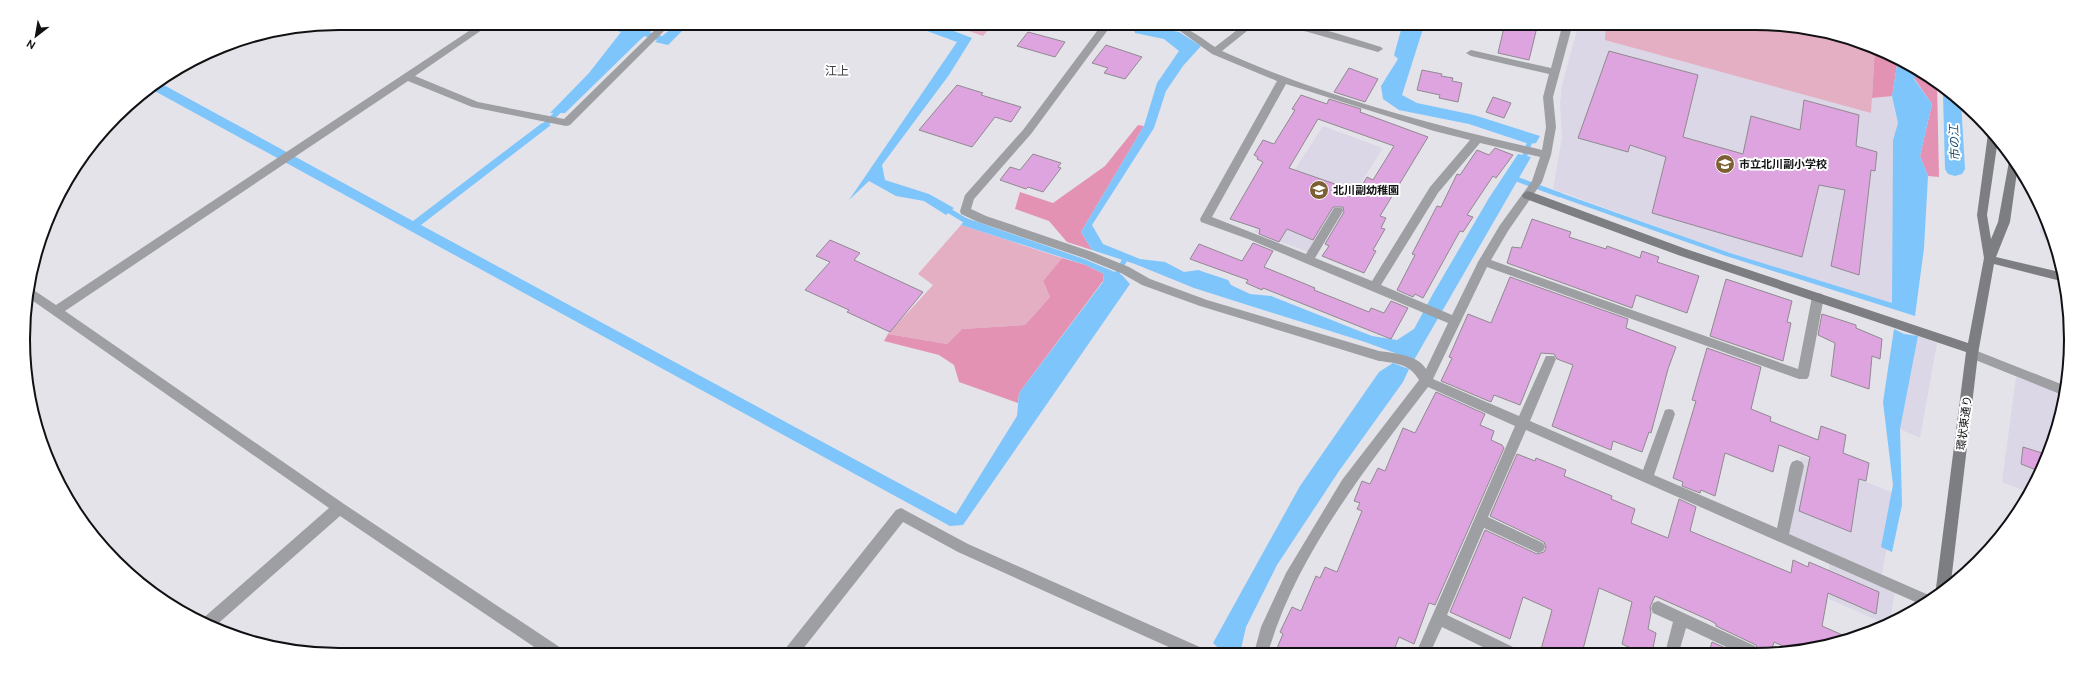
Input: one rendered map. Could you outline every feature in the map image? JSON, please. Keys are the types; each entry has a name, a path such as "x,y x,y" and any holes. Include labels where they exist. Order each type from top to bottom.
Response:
{"street":[{"path":"56,311 477,30"},
{"path":"407,77 476,105 566,123 660,30"},
{"path":"1103,30 1027,132 969,198 965,211 982,219 1120,268 1146,282 1204,303 1379,356 1396,358 1418,367 1426,380 1923,599"},
{"path":"1184,30 1215,52 1253,69 1283,80 1438,129 1546,155"},
{"path":"1215,52 1243,30"},
{"path":"1313,30 1378,49"},
{"path":"1262,648 1268,628 1291,577 1347,484 1426,380 1452,319 1504,228 1531,189 1546,155 1551,127 1548,97 1566,30"},
{"path":"1471,53 1555,72"},
{"path":"1283,80 1205,219 1309,259 1420,304 1452,319"},
{"path":"1375,286 1434,190 1478,138"},
{"path":"1989,259 1982,214 1992,141"},
{"path":"1989,259 2004,222 2013,168"},
{"path":"1531,189 1682,252 1917,330 1972,351 2060,388"},
{"path":"1309,259 1338,211"},
{"path":"1989,259 2057,276"},
{"name":"環状東通り","path":"1944,584 1972,351 1989,259"},
{"path":"1484,262 1803,376 1818,297"},
{"path":"34,295 339,508 549,648"},
{"path":"1425,648 1550,359"},
{"path":"1647,477 1669,414"},
{"path":"1782,536 1797,466"},
{"path":"211,620 339,508"},
{"path":"795,648 901,514 963,548 1186,648"},
{"path":"1481,520 1538,547"},
{"path":"1658,608 1746,648"},
{"path":"1439,618 1500,648"},
{"path":"1673,648 1681,618"}],"shaded area":[{"path":"966,30 988,30 983,36"},
{"name":"市立北川副小学校","path":"1577,30 1755,30 1795,33 1815,36 1854,46 1897,65 1892,96 1898,123 1893,140 1892,304 1730,253 1553,189 1562,137 1560,105 1562,85"},
{"path":"1606,30 1755,30 1815,36 1854,46 1875,55 1871,113 1605,40"},
{"path":"1875,55 1897,65 1892,96 1872,98"},
{"path":"1916,75 1937,90 1939,177 1928,176 1920,156 1932,104 1914,78"},
{"path":"1138,125 1144,126 1081,232 1092,250 1067,242 1049,221 1015,209 1020,192 1053,203 1105,166"},
{"name":"北川副幼稚園","path":"1323,126 1383,148 1316,255 1254,232"},
{"path":"2041,224 2049,245 2049,245 2040,232"},
{"path":"961,225 1062,258 1043,281 1050,297 1025,325 962,329 947,344 888,334 933,285 918,274"},
{"path":"1062,258 1086,265 1104,274 1103,281 1019,393 1018,403 959,382 954,365 939,355 884,341 888,334 947,344 962,329 1025,325 1050,297 1043,281"},
{"path":"1918,336 1937,343 1920,438 1900,429"},
{"path":"2016,377 2059,393 2048,438 2025,491 2002,482"},
{"path":"1801,456 1896,494 1882,574 1785,534"},
{"path":"1829,561 1895,590 1891,616 1880,621 1829,599"}],"water":[{"path":"615,30 651,31 565,113 550,113 589,73 621,32"},
{"path":"670,30 683,30 668,45 655,42"},
{"path":"924,30 951,30 972,38 949,75 882,165 885,180 929,194 954,208 946,215 924,201 896,196 869,181 849,200 957,42"},
{"path":"1134,30 1169,30 1179,32 1201,46 1183,66 1166,91 1154,128 1092,225 1103,244 1140,259 1165,262 1184,272 1198,270 1228,280 1231,285 1250,294 1271,296 1372,336 1397,340 1414,329 1489,198 1518,154 1531,157 1414,360 1365,342 1194,288 1135,264 1092,250 1081,232 1144,126 1157,83 1179,51 1164,39 1135,33"},
{"path":"1401,30 1422,30 1402,95 1417,103 1474,115 1540,136 1536,143 1529,144 1469,124 1399,110 1383,99 1381,86 1398,59 1394,55"},
{"path":"1897,65 1916,75 1914,79 1932,104 1920,156 1928,176 1924,248 1915,316 1726,256 1562,198 1558,192 1730,253 1892,303 1893,140 1898,123 1892,96"},
{"path":"163,85 413,221 542,123 551,125 421,225 956,514 1017,416 1019,393 1103,282 1104,274 1086,265 961,225 966,218 1084,259 1122,275 1130,284 963,525 950,526 155,91"},
{"path":"1894,329 1904,334 1918,336 1900,429 1902,505 1892,552 1881,547 1893,485 1883,402"},
{"path":"1393,363 1409,369 1403,382 1339,471 1277,565 1246,627 1241,648 1218,648 1213,643 1300,486 1379,372"}],"building":[{"path":"1503,30 1536,30 1529,60 1498,53"},
{"path":"1028,32 1065,42 1055,57 1017,46"},
{"path":"1106,45 1142,57 1125,79 1104,73 1108,68 1092,63"},
{"path":"1609,51 1698,75 1683,137 1743,154 1751,116 1800,130 1804,100 1859,115 1856,146 1877,152 1875,171 1871,170 1859,275 1831,266 1845,190 1819,185 1802,257 1652,213 1666,157 1630,145 1628,152 1578,138"},
{"path":"1349,68 1378,79 1365,102 1334,92"},
{"path":"1422,70 1442,74 1441,76 1453,78 1452,81 1462,83 1458,102 1439,98 1440,95 1417,90"},
{"path":"957,85 983,93 981,95 1021,107 1011,122 995,117 972,147 919,130"},
{"path":"1301,95 1327,104 1329,99 1361,109 1360,112 1428,137 1380,216 1386,218 1381,228 1385,229 1373,250 1376,251 1364,273 1322,256 1329,246 1325,244 1344,212 1343,207 1333,207 1313,240 1287,229 1279,242 1259,234 1260,229 1230,219 1263,162 1257,159 1258,157 1254,155 1263,140 1274,144 1295,110 1292,109","holes":["1318,119 1394,146 1373,180 1367,177 1358,192 1289,168"]},
{"path":"1493,97 1511,103 1504,118 1486,112"},
{"path":"1495,148 1513,155 1496,178 1493,176 1467,215 1473,217 1463,232 1460,231 1423,298 1415,294 1413,297 1397,290 1415,255 1412,254 1437,206 1441,207 1457,174 1460,175 1477,150 1489,155"},
{"path":"1033,154 1061,163 1058,167 1061,168 1043,192 1028,187 1026,189 1000,180 1010,167 1020,170"},
{"path":"1532,219 1571,232 1569,237 1606,249 1607,246 1640,258 1642,251 1659,257 1657,262 1699,276 1687,313 1636,295 1632,308 1507,263 1512,247 1521,248"},
{"path":"830,240 860,253 854,260 923,292 890,332 847,312 849,310 805,290 830,262 816,256"},
{"path":"1253,243 1273,251 1264,267 1315,288 1314,290 1369,312 1371,308 1384,313 1391,301 1408,308 1391,339 1263,288 1262,290 1246,283 1248,280 1190,259 1199,244 1242,261"},
{"path":"1510,277 1628,319 1626,328 1676,347 1668,369 1651,433 1649,432 1642,452 1613,441 1611,450 1552,426 1573,365 1557,359 1554,354 1541,353 1520,405 1494,395 1491,402 1441,381 1452,358 1449,357 1468,314 1491,323"},
{"path":"1726,279 1792,301 1787,322 1791,323 1783,361 1710,336"},
{"path":"1822,314 1856,325 1856,328 1882,339 1880,359 1872,356 1869,389 1831,376 1835,343 1818,335"},
{"path":"1707,348 1761,367 1751,409 1771,417 1770,421 1818,440 1821,426 1846,435 1843,453 1869,463 1866,481 1859,479 1851,532 1799,511 1810,457 1779,445 1773,472 1725,453 1715,496 1701,490 1700,493 1682,486 1683,482 1673,478 1696,401 1692,400"},
{"path":"1436,392 1485,414 1480,425 1494,431 1491,440 1502,445 1504,448 1435,605 1429,603 1414,644 1399,637 1395,648 1277,648 1283,634 1280,632 1292,607 1301,611 1316,576 1320,578 1325,567 1337,572 1362,511 1357,509 1360,503 1354,501 1362,481 1370,484 1378,468 1385,471 1403,428 1415,433"},
{"path":"2023,447 2042,453 2035,469 2021,464"},
{"path":"1517,454 1535,461 1536,458 1566,470 1564,476 1612,496 1611,499 1635,509 1631,523 1668,538 1679,499 1696,507 1690,531 1791,573 1793,560 1808,567 1809,562 1879,592 1876,614 1828,593 1822,626 1843,635 1795,645 1783,646 1774,642 1772,647 1757,648 1756,645 1716,626 1716,624 1711,621 1655,596 1650,607 1651,613 1648,629 1656,633 1653,648 1631,648 1622,644 1632,602 1599,588 1583,648 1541,648 1552,610 1523,597 1510,639 1450,612 1485,530 1537,554 1544,552 1546,548 1544,542 1490,516"},
{"path":"1712,642 1725,648 1710,648"}],"waterway":[{"path":"640,32 666,40 667,38"},
{"name":"市の江","path":"1952,102 1955,169"},
{"path":"542,128 562,108"},
{"path":"1525,155 1529,144"},
{"path":"1519,180 1560,195"},
{"path":"943,207 971,224"},
{"path":"1116,276 1124,261"}],"place":[{"name":"市立北川副小学校","path":"1725,164"},
{"name":"北川副幼稚園","path":"1319,190"}],"district":[{"name":"江上","path":"837,70"}]}
